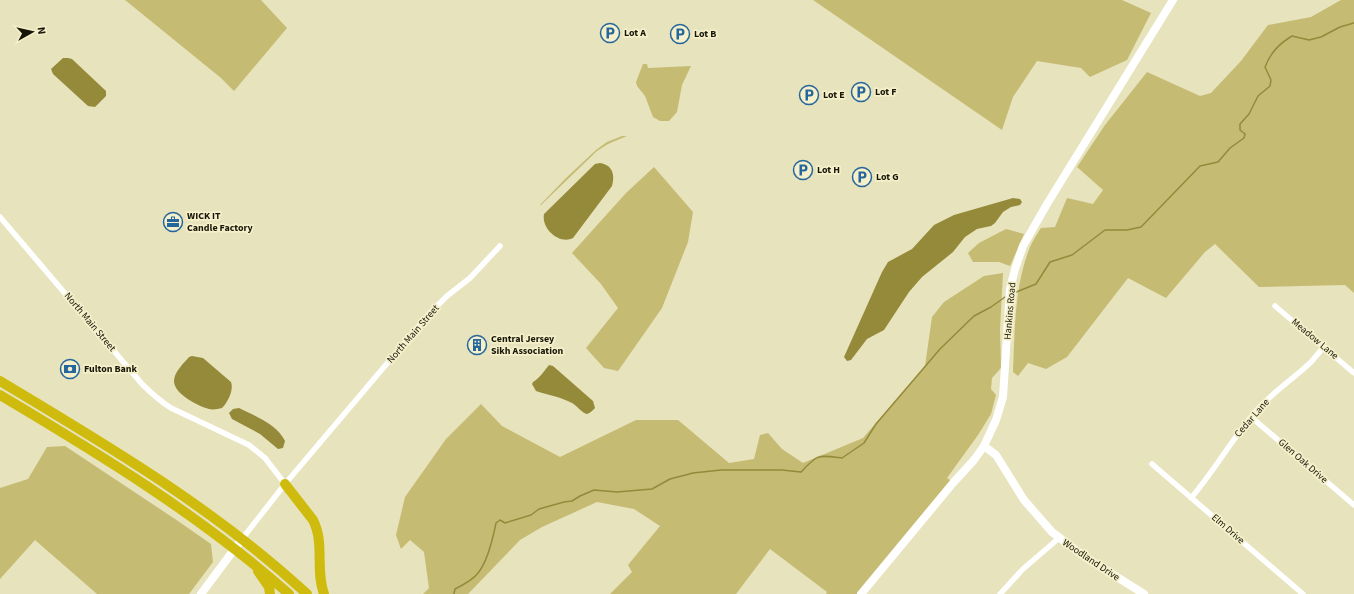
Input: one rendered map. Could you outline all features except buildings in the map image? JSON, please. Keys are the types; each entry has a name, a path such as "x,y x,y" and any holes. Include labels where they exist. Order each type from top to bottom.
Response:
{"highway":[{"path":"0,381 139,466 188,498 242,539 307,594"},
{"path":"0,395 146,484 235,549 289,594"},
{"path":"285,484 313,520 316,527 319,538 321,583 324,594"},
{"path":"252,563 269,587 270,594"}],"main road":[{"name":"Hankins Road","path":"861,594 953,483 974,460 984,446 996,420 1004,397 1010,289 1023,246 1036,222 1173,0"},
{"name":"Woodland Drive","path":"984,446 996,455 1024,500 1059,538 1085,557 1144,594"},
{"path":"201,594 242,539"}],"street":[{"name":"North Main Street","path":"0,217 151,393 171,408 249,445 265,458 285,484"},
{"name":"North Main Street","path":"242,539 285,484 428,315 447,296 470,278 500,246"},
{"name":"Meadow Lane","path":"1275,306 1354,373"},
{"name":"Cedar Lane","path":"1191,498 1251,417 1269,398 1311,362 1324,347"},
{"name":"Glen Oak Drive","path":"1251,417 1354,505"},
{"name":"Elm Drive","path":"1152,464 1303,594"},
{"path":"1000,594 1023,570 1059,538"}],"shaded area":[{"path":"125,0 261,0 287,28 234,91 221,78"},
{"path":"813,0 1122,0 1151,13 1127,60 1090,77 1081,68 1037,61 1013,97 1002,130"},
{"path":"1341,0 1354,0 1354,293 1345,285 1259,287 1215,244 1205,252 1166,298 1128,278 1067,357 1046,369 1028,363 1018,376 1013,372 1018,293 1030,247 1041,228 1055,227 1067,198 1093,204 1103,190 1077,167 1105,125 1147,72 1200,96 1211,93 1241,61 1268,25 1311,17"},
{"path":"63,58 72,59 106,91 106,96 95,107 88,106 53,74 51,69"},
{"path":"643,64 647,64 648,68 691,66 682,85 677,112 669,121 660,121 653,117 645,96 637,86 636,82"},
{"path":"622,136 627,136 608,144 597,151 540,205 596,150 607,142"},
{"path":"600,163 608,166 612,171 612,186 573,238 568,240 552,234 545,225 544,214 595,164"},
{"path":"654,167 693,212 688,242 662,308 618,371 604,368 586,348 618,308 601,284 572,253 626,193"},
{"path":"1013,198 1020,199 1022,202 1020,205 1011,207 1003,212 991,226 977,229 965,237 953,252 922,277 909,292 884,330 867,339 851,360 847,361 844,357 882,272 888,262 912,249 934,225 954,215"},
{"path":"1006,229 1024,234 1010,266 999,262 973,262 968,253 979,243"},
{"path":"1003,273 1000,329 1001,368 992,378 991,389 996,395 991,414 947,478 954,483 861,594 826,594 827,592 770,549 736,594 610,594 632,572 628,565 660,526 634,509 597,502 542,527 520,540 468,594 423,594 429,588 424,552 410,540 401,549 396,535 405,497 446,439 481,404 502,426 560,457 636,420 678,420 729,463 754,459 760,435 768,433 782,449 803,463 863,438 925,366 932,317 944,302 984,276"},
{"path":"192,356 203,358 231,382 232,389 230,396 222,408 211,409 199,405 187,399 175,386 174,378 177,371 189,357"},
{"path":"549,365 553,366 593,401 595,408 589,413 585,414 574,404 568,401 536,391 532,384 533,382 540,377"},
{"path":"239,408 265,421 277,430 285,441 283,448 278,449 260,434 232,419 229,413 233,409"},
{"path":"65,446 211,544 213,562 189,594 97,594 35,540 0,579 0,488 28,479 47,447"}],"waterway":[{"path":"1014,293 1036,284 1050,262 1072,255 1105,230 1127,230 1141,227 1200,166 1218,162 1230,148 1244,138 1245,134 1240,130 1240,124 1249,114 1258,96 1270,86 1271,80 1265,67 1273,53 1283,42 1292,36 1309,40 1321,37 1340,27 1354,23"},
{"path":"454,594 455,589 473,578 482,568 490,549 496,523 500,520 505,523 531,515 539,509 572,501 594,490 617,492 652,489 670,479 693,473 721,470 782,470 801,472 818,457 827,456 842,458 864,443 876,424 940,349 974,316 991,307 1005,297"}],"place":[{"name":"Lot A","path":"610,33"},
{"name":"Lot B","path":"680,34"},
{"name":"Lot F","path":"861,92"},
{"name":"Lot E","path":"809,95"},
{"name":"Lot H","path":"803,170"},
{"name":"Lot G","path":"862,177"},
{"name":"WICK IT Candle Factory","path":"173,222"},
{"name":"Central Jersey Sikh Association","path":"477,345"},
{"name":"Fulton Bank","path":"70,369"}]}
